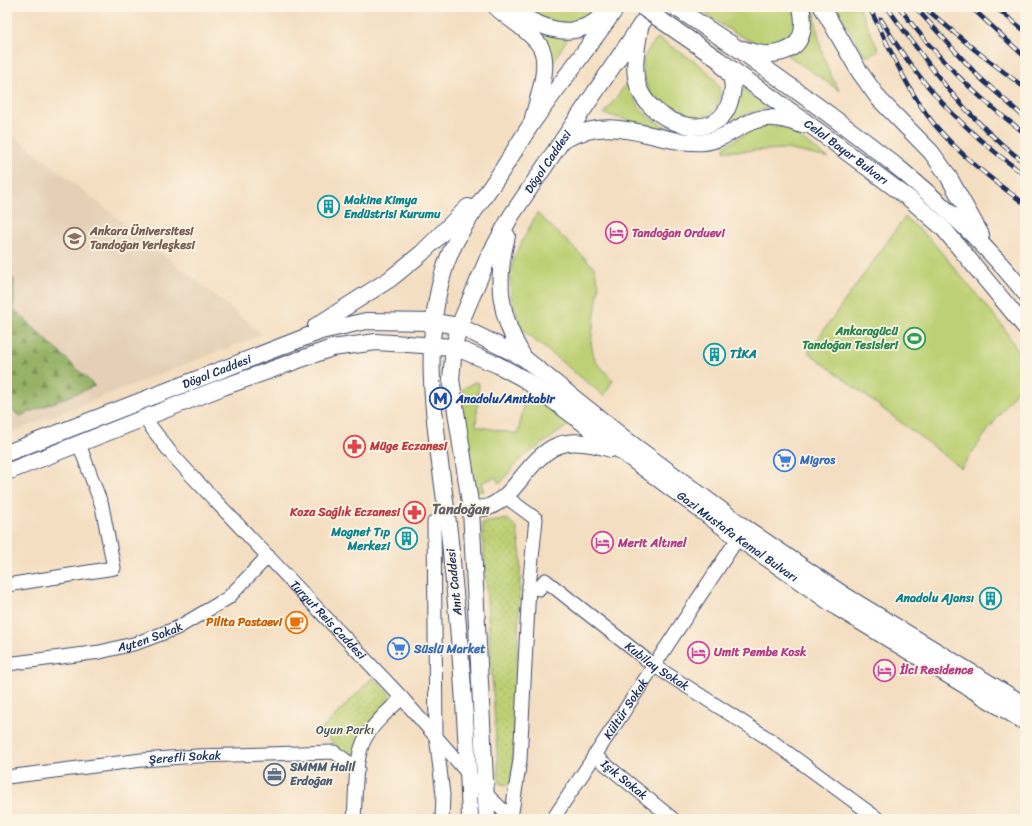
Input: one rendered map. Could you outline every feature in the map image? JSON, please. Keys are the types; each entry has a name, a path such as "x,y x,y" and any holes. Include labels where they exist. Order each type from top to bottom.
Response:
{"main road":[{"path":"496,7 540,45 544,57 542,80 531,125"},
{"path":"511,7 519,15 541,25 574,30 598,20 614,7"},
{"path":"431,345 434,322 446,265 456,238 531,125 617,7"},
{"name":"Celal Bayar Bulvarı","path":"642,7 817,130 911,200 943,228 1025,327"},
{"name":"Dögol Caddesi","path":"7,472 145,419 223,387 332,348 376,342 454,347 459,326 488,258 510,216 653,7"},
{"name":"Celal Bayar Bulvarı","path":"675,7 737,48 836,119 924,188 990,250 1025,292"},
{"path":"737,48 769,55 786,50 800,41 805,23 801,7"},
{"path":"822,7 859,71 879,99 931,152 947,174 990,250"},
{"path":"641,23 634,66 639,90 652,109 668,121 685,126 702,126 717,121 728,108 733,92 731,78 719,60"},
{"path":"563,140 578,132 594,128 610,127 688,141 705,142 727,134 747,124 766,118 784,119 817,130"},
{"path":"294,340 390,279 422,254 496,179"},
{"path":"510,216 500,269 500,284 506,321 524,358"},
{"name":"Dögol Caddesi","path":"7,453 294,340 344,324 366,321 434,322 459,326"},
{"name":"Gazi Mustafa Kemal Bulvarı","path":"459,326 524,358 629,442 744,527 844,595 1025,705"},
{"name":"Anıt Caddesi","path":"431,345 432,393 447,515 458,624 469,775 470,819"},
{"name":"Gazi Mustafa Kemal Bulvarı","path":"454,347 498,365 524,379 738,538 838,608 1025,722"},
{"name":"Anıt Caddesi","path":"454,347 451,379 471,509 487,819"},
{"path":"471,509 488,507 506,497 535,461 547,450 559,444 592,443 621,452"}],"street":[{"name":"Turgut Reis Caddesi","path":"145,419 170,452 402,698 436,735 486,794 512,818"},
{"path":"7,585 114,568 102,506 79,444"},
{"path":"506,497 536,519 530,587 520,760 512,818"},
{"path":"442,819 443,795 436,735 434,522 447,515"},
{"name":"Kültür Sokak","path":"553,819 594,754 738,538"},
{"name":"Ayten Sokak","path":"7,664 100,652 137,643 177,628 228,598 268,556"},
{"name":"Kubilay Sokak","path":"530,587 539,589 546,580 653,665 770,739 878,819"},
{"path":"354,819 358,769 365,738 380,719 402,698"},
{"name":"Şerefli Sokak","path":"7,778 142,760 197,756 334,752 358,769"},
{"name":"Işık Sokak","path":"594,754 673,819"}],"shaded area":[{"name":"Ankara Üniversitesi Tandoğan Yerleşkesi","path":"7,131 22,142 263,334 7,434"}],"green space":[{"path":"521,7 596,7 588,16 579,21 560,23 550,21"},
{"path":"695,7 791,7 796,20 793,33 785,43 774,46 760,44 746,38"},
{"path":"809,7 814,9 817,31 825,62 840,91 787,55 811,22"},
{"path":"835,7 859,7 879,51 866,57"},
{"path":"539,31 570,34 550,68"},
{"path":"658,38 696,62 715,80 720,94 714,111 700,118 683,117 666,111 656,102 644,79 642,67 645,55"},
{"path":"629,80 635,98 642,111 654,120 671,129 671,131 604,114"},
{"path":"740,87 768,108 750,113 724,126 722,124"},
{"path":"767,125 784,127 829,158 786,149 724,151 724,147 750,131"},
{"path":"537,213 594,267 599,285 591,343 595,361 613,380 604,396 521,329 511,296 510,274 514,257"},
{"name":"Ankaragücü Tandoğan Tesisleri","path":"905,217 931,240 1002,325 1025,363 1025,379 961,468 808,352"},
{"path":"7,273 14,279 14,309 95,386 20,416 7,407"},
{"path":"474,382 479,383 476,426 518,434 525,400 544,404 570,424 517,462 500,484 495,477 481,483 484,491 475,492 461,401 463,389"},
{"path":"508,519 517,528 521,557 512,785 499,784 482,523"},
{"name":"Oyun Parkı","path":"373,677 393,698 354,761 320,731"}],"railway":[{"path":"869,7 906,82 934,124 977,167 1025,204"},
{"path":"887,7 934,71 966,110 1003,146 1025,163"},
{"path":"899,7 927,43 957,75 989,105 1025,133"},
{"path":"915,7 978,76 1025,118"},
{"path":"924,7 975,50 1025,88"},
{"path":"971,7 1025,57"},
{"path":"995,7 1025,31"},
{"path":"881,19 910,64 944,105 983,142 1025,175"}],"place":[{"name":"Makine Kimya Endüstrisi Kurumu","path":"329,207"},
{"name":"Tandoğan Orduevi","path":"616,233"},
{"name":"Ankara Üniversitesi Tandoğan Yerleşkesi","path":"75,238"},
{"name":"Ankaragücü Tandoğan Tesisleri","path":"914,338"},
{"name":"TİKA","path":"714,354"},
{"name":"Anadolu/Anıtkabir","path":"441,399"},
{"name":"Müge Eczanesi","path":"354,446"},
{"name":"Migros","path":"784,460"},
{"name":"Koza Sağlık Eczanesi","path":"415,512"},
{"name":"Magnet Tıp Merkezi","path":"406,539"},
{"name":"Merit Altınel","path":"603,543"},
{"name":"Anadolu Ajansı","path":"990,598"},
{"name":"Pilita Pastaevi","path":"297,622"},
{"name":"Süslü Market","path":"399,649"},
{"name":"Umit Pembe Kosk","path":"699,652"},
{"name":"İlci Residence","path":"884,670"},
{"name":"SMMM Halil Erdoğan","path":"274,774"}],"district":[{"name":"Tandoğan","path":"461,509"}]}
